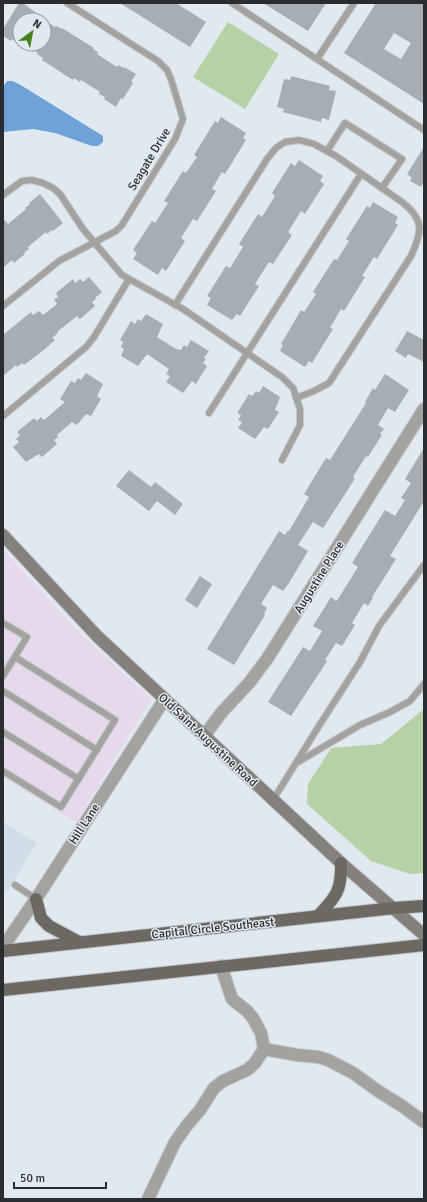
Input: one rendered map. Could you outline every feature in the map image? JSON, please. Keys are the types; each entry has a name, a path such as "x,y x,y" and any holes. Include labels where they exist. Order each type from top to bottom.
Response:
{"main road":[{"path":"318,916 338,892 342,878 341,863"},
{"path":"36,898 41,918 49,926 79,942"},
{"name":"Capital Circle Southeast","path":"3,951 318,916 424,906"},
{"path":"3,990 424,945"}],"street":[{"name":"Augustine Place","path":"204,736 222,712 249,683 267,659 424,409"},
{"name":"Old Saint Augustine Road","path":"3,535 97,636 164,700 341,863 424,935"},
{"name":"Hill Lane","path":"3,947 164,700"},
{"path":"148,1199 175,1142 200,1110 214,1088 223,1081 247,1070 255,1063 264,1049 261,1033 253,1018 232,999 222,966"},
{"path":"264,1049 318,1057 328,1060 354,1073 424,1122"}],"lane":[{"name":"Seagate Drive","path":"3,306 59,261 116,231 122,224 175,139 183,119 167,70 158,61 67,3"},
{"path":"232,3 424,130"},
{"path":"317,59 354,3"},
{"path":"328,151 345,123 402,159 382,188"},
{"path":"175,305 267,159 276,148 285,142 299,140 314,144 328,151 412,210 418,220 419,232 416,245 411,256 328,383 314,391 296,398"},
{"path":"209,413 361,174"},
{"path":"3,195 22,181 32,180 44,183 53,188 60,194 83,229 122,276 175,305 282,376 293,388 300,409 300,425 282,460"},
{"path":"3,416 86,347 94,337 129,279"},
{"path":"273,800 360,662 379,626 424,565"},
{"path":"3,622 28,637 3,676"},
{"path":"3,771 61,807 116,720 15,656"},
{"path":"297,762 360,725 390,712 410,701 424,684"},
{"path":"3,691 97,750"},
{"path":"3,732 79,779"},
{"path":"15,885 36,898"}],"shaded area":[{"path":"3,550 81,634 151,699 76,823 3,777"},
{"path":"3,822 37,843 6,893 3,891"}],"green space":[{"path":"228,22 279,54 245,109 193,77"},
{"path":"424,709 424,873 410,874 371,861 307,804 308,784 331,748 381,744"}],"water":[{"path":"7,81 12,81 19,84 103,136 103,142 98,146 92,146 55,133 33,129 3,132 3,87"}],"building":[{"path":"19,3 23,3 35,12 13,12"},
{"path":"120,3 176,3 206,22 190,47"},
{"path":"263,3 326,3 308,31"},
{"path":"376,3 424,3 424,104 344,53","holes":["394,33 411,43 401,59 384,49"]},
{"path":"12,14 11,41 3,36 3,29"},
{"path":"52,25 62,28 94,48 93,49 98,52 97,54 117,67 118,65 124,67 136,74 131,82 133,83 116,107 104,99 105,97 99,94 100,92 81,80 80,82 74,78 73,80 42,60 43,58 37,54 38,53 36,52 52,52"},
{"path":"291,76 330,86 329,90 336,91 329,120 322,118 321,122 283,112 284,109 277,107 284,79 290,80"},
{"path":"221,117 246,133 243,138 246,140 225,174 222,172 212,189 216,191 197,221 193,219 181,238 185,241 166,271 162,268 158,275 133,259 137,253 133,250 152,221 155,223 168,203 164,201 183,171 186,173 197,157 194,155 215,121 218,123"},
{"path":"424,147 424,182 421,187 410,181 412,178 407,174"},
{"path":"299,160 323,176 320,181 324,184 305,214 301,211 288,232 292,235 273,264 269,262 255,284 259,286 240,316 237,314 232,320 207,305 211,298 207,296 226,266 230,268 243,247 239,244 258,214 262,217 275,196 272,193 291,163 295,166"},
{"path":"40,194 63,223 53,231 52,230 47,234 46,232 28,247 29,249 24,253 25,254 14,263 12,260 3,268 3,218 8,224 26,209 25,208 30,204 29,203"},
{"path":"373,202 398,217 395,223 398,225 377,259 374,257 362,276 365,277 344,311 341,309 330,328 333,329 312,363 309,361 305,367 280,351 283,345 281,344 301,310 304,312 316,294 313,292 334,259 337,260 349,241 346,239 367,206 370,208"},
{"path":"89,277 102,292 92,302 95,306 80,319 77,316 57,332 58,333 52,338 55,340 24,365 22,363 17,367 16,365 3,376 3,335 31,312 33,315 39,311 43,315 57,304 54,300 58,297 56,293 73,279 75,283 80,279 83,282"},
{"path":"146,314 163,324 157,337 176,349 181,350 184,345 187,347 191,340 209,351 204,358 206,359 203,363 207,366 196,384 192,381 183,393 166,382 170,376 166,374 169,369 147,354 138,366 121,356 124,349 121,347 123,342 120,340 131,321 135,324 138,319 141,321"},
{"path":"407,331 424,340 424,362 408,354 406,358 395,351"},
{"path":"86,373 103,384 97,396 101,399 91,416 86,414 77,425 72,422 57,435 58,437 54,440 57,444 42,457 39,454 26,462 13,447 19,442 16,439 20,435 17,432 34,418 37,421 41,417 44,420 65,402 60,399 71,381 75,383 78,378 81,380"},
{"path":"385,374 409,390 395,412 388,408 378,425 384,429 380,434 382,435 368,457 366,456 353,477 355,478 323,528 313,522 298,545 308,551 283,591 273,585 261,604 267,608 264,614 265,615 234,665 207,649 279,531 285,535 288,530 289,531 309,497 304,494 326,458 330,460 366,403 365,402 373,388 375,390"},
{"path":"263,386 280,397 275,410 279,412 268,429 264,427 255,439 238,428 242,422 238,420 241,415 237,413 249,394 252,396 256,391 259,393"},
{"path":"424,448 424,501 390,556 396,559 368,606 364,603 352,623 355,625 342,646 336,643 325,660 327,661 291,716 268,702 303,647 310,651 322,631 313,626 331,597 336,601 338,599 358,567 352,563 385,510 395,516 405,500 401,498 411,483 405,479"},
{"path":"129,470 151,487 155,482 183,504 175,515 157,501 149,511 116,486"},
{"path":"200,576 212,584 197,608 185,600"}]}
